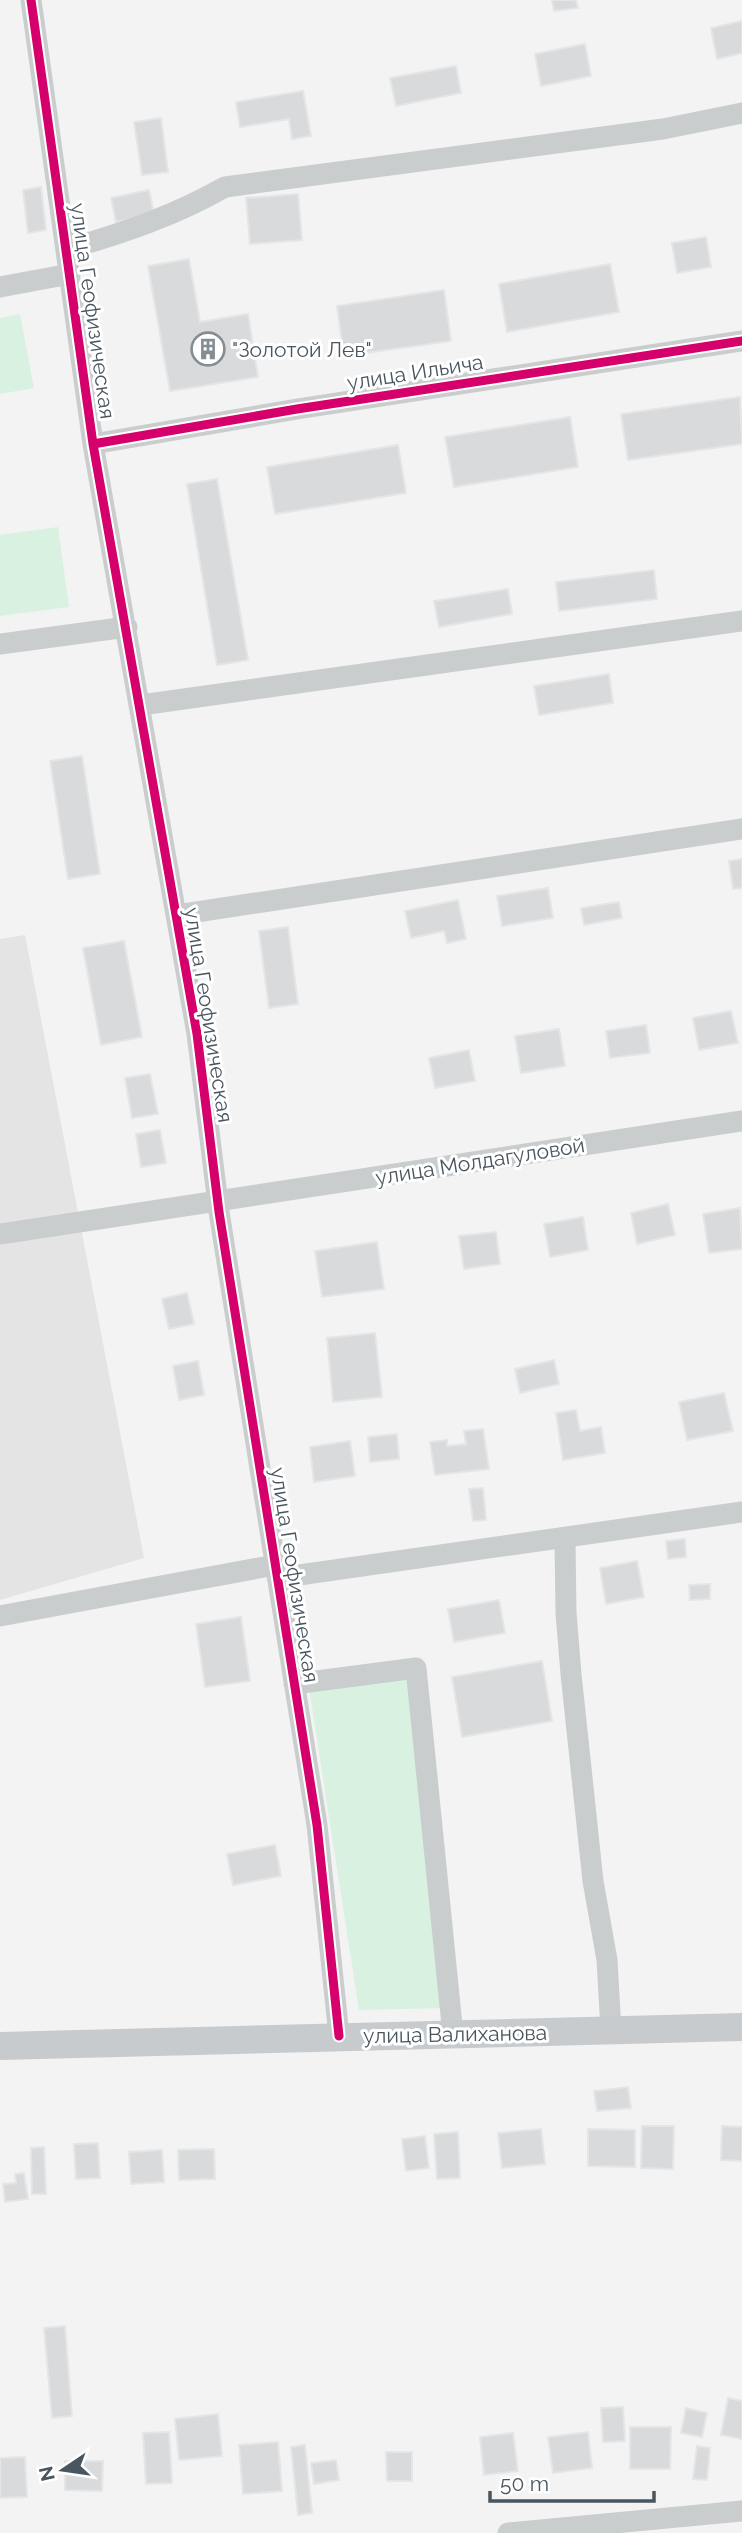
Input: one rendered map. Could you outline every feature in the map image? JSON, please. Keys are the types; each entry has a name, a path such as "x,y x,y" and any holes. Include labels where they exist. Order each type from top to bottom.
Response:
{"main road":[{"name":"улица Валиханова","path":"0,2046 742,2027"}],"street":[{"name":"улица Геофизическая","path":"31,0 68,249 93,444 197,1034 218,1202 317,1825 340,2036"},
{"path":"68,249 124,233 183,211 225,187 637,132 742,113"},
{"path":"0,287 70,274"},
{"name":"улица Ильича","path":"93,444 297,408 742,341"},
{"path":"141,705 742,621"},
{"path":"0,644 127,627"},
{"path":"177,915 742,829"},
{"name":"улица Молдагуловой","path":"0,1234 742,1121"},
{"path":"0,1616 277,1572 565,1539 742,1512"},
{"path":"565,1539 566,1613 571,1674 593,1881 607,1960 611,2030"},
{"path":"294,1684 416,1668 453,2035"},
{"path":"508,2533 742,2511"}],"shaded area":[{"path":"25,935 144,1558 0,1600 0,939"}],"green space":[{"path":"20,314 34,388 0,394 0,318"},
{"path":"58,527 69,607 0,616 0,535"},
{"path":"410,1675 444,2008 359,2010 309,1688"}],"building":[{"path":"552,0 576,0 578,8 554,11"},
{"path":"742,21 742,53 717,59 711,28"},
{"path":"585,44 591,76 541,86 535,54"},
{"path":"456,66 461,93 396,106 390,78"},
{"path":"303,91 311,136 292,139 289,119 240,127 236,102"},
{"path":"161,118 168,172 142,175 134,122"},
{"path":"41,187 46,230 28,233 23,190"},
{"path":"149,190 154,214 116,222 111,198"},
{"path":"298,194 302,240 250,244 246,198"},
{"path":"706,237 711,267 677,273 672,243"},
{"name":"\"Золотой Лев\"","path":"189,259 200,322 248,314 258,377 170,391 148,266"},
{"path":"610,264 619,312 507,332 499,284"},
{"path":"444,290 451,341 344,356 337,306"},
{"path":"740,397 742,444 628,460 621,414"},
{"path":"570,417 578,467 454,487 445,437"},
{"path":"398,445 406,493 275,514 267,467"},
{"path":"217,479 248,660 217,665 187,484"},
{"path":"654,570 657,599 559,611 556,582"},
{"path":"508,589 512,614 439,627 434,601"},
{"path":"609,674 613,703 539,715 534,686"},
{"path":"82,756 100,874 68,879 50,761"},
{"path":"742,859 742,888 733,889 729,861"},
{"path":"548,888 553,918 502,926 497,896"},
{"path":"458,900 466,939 447,943 444,931 411,938 405,911"},
{"path":"619,902 622,918 584,925 581,908"},
{"path":"288,927 298,1004 269,1008 259,931"},
{"path":"124,941 142,1037 101,1045 83,948"},
{"path":"731,1011 738,1043 699,1050 693,1018"},
{"path":"646,1025 650,1053 610,1058 606,1031"},
{"path":"559,1029 565,1066 521,1073 515,1036"},
{"path":"469,1050 475,1081 435,1088 429,1058"},
{"path":"150,1074 158,1114 132,1118 125,1078"},
{"path":"160,1130 166,1163 141,1167 136,1134"},
{"path":"668,1204 675,1235 637,1244 631,1213"},
{"path":"740,1208 742,1249 709,1253 703,1214"},
{"path":"583,1217 588,1250 550,1257 544,1224"},
{"path":"496,1232 500,1264 464,1269 459,1236"},
{"path":"377,1242 384,1289 322,1297 315,1251"},
{"path":"187,1293 194,1324 169,1329 162,1299"},
{"path":"375,1333 382,1397 333,1402 327,1338"},
{"path":"554,1360 559,1384 520,1393 515,1369"},
{"path":"198,1361 204,1395 179,1400 173,1366"},
{"path":"724,1393 733,1431 687,1440 679,1402"},
{"path":"576,1410 580,1431 601,1427 605,1453 563,1460 556,1413"},
{"path":"483,1429 489,1469 435,1475 430,1442 447,1440 447,1446 466,1444 464,1431"},
{"path":"397,1434 399,1459 370,1462 368,1437"},
{"path":"350,1441 355,1476 314,1482 310,1447"},
{"path":"483,1488 486,1520 473,1521 469,1489"},
{"path":"685,1539 686,1557 668,1559 666,1541"},
{"path":"637,1561 644,1597 606,1604 600,1568"},
{"path":"710,1584 710,1599 690,1600 689,1585"},
{"path":"499,1600 505,1633 454,1642 448,1609"},
{"path":"241,1617 250,1681 205,1687 196,1624"},
{"path":"542,1661 552,1721 462,1737 452,1677"},
{"path":"275,1845 281,1876 233,1885 227,1854"},
{"path":"628,2087 631,2108 597,2111 594,2091"},
{"path":"642,2126 674,2126 673,2169 641,2168"},
{"path":"722,2126 742,2127 742,2161 721,2160"},
{"path":"541,2129 545,2164 502,2168 498,2133"},
{"path":"588,2129 635,2130 635,2167 588,2166"},
{"path":"458,2132 460,2178 437,2179 434,2134"},
{"path":"425,2136 429,2168 406,2171 402,2139"},
{"path":"98,2143 100,2178 76,2179 74,2144"},
{"path":"44,2147 46,2194 32,2194 31,2148"},
{"path":"214,2149 215,2179 179,2180 178,2150"},
{"path":"162,2150 164,2182 131,2184 129,2152"},
{"path":"24,2173 28,2199 5,2202 3,2184 16,2183 15,2174"},
{"path":"65,2326 72,2416 52,2418 44,2328"},
{"path":"728,2398 742,2401 742,2439 721,2435"},
{"path":"623,2407 625,2441 603,2442 601,2408"},
{"path":"686,2408 707,2413 702,2437 681,2433"},
{"path":"218,2414 222,2456 179,2460 175,2419"},
{"path":"630,2427 671,2427 670,2469 630,2469"},
{"path":"169,2432 172,2483 146,2484 143,2433"},
{"path":"588,2432 592,2468 553,2473 548,2437"},
{"path":"513,2433 518,2471 484,2475 480,2437"},
{"path":"278,2442 282,2491 243,2494 239,2445"},
{"path":"305,2445 312,2513 298,2515 291,2447"},
{"path":"697,2446 710,2448 707,2480 693,2479"},
{"path":"386,2452 412,2452 412,2481 387,2481"},
{"path":"25,2457 27,2497 0,2498 0,2458"},
{"path":"336,2460 339,2480 314,2484 311,2463"},
{"path":"65,2461 103,2461 102,2491 65,2490"}],"cycle path":[{"path":"31,0 93,444 197,1034 219,1212 317,1825 339,2036"},
{"path":"93,444 297,409 742,341"}],"place":[{"name":"\"Золотой Лев\"","path":"208,349"}]}
